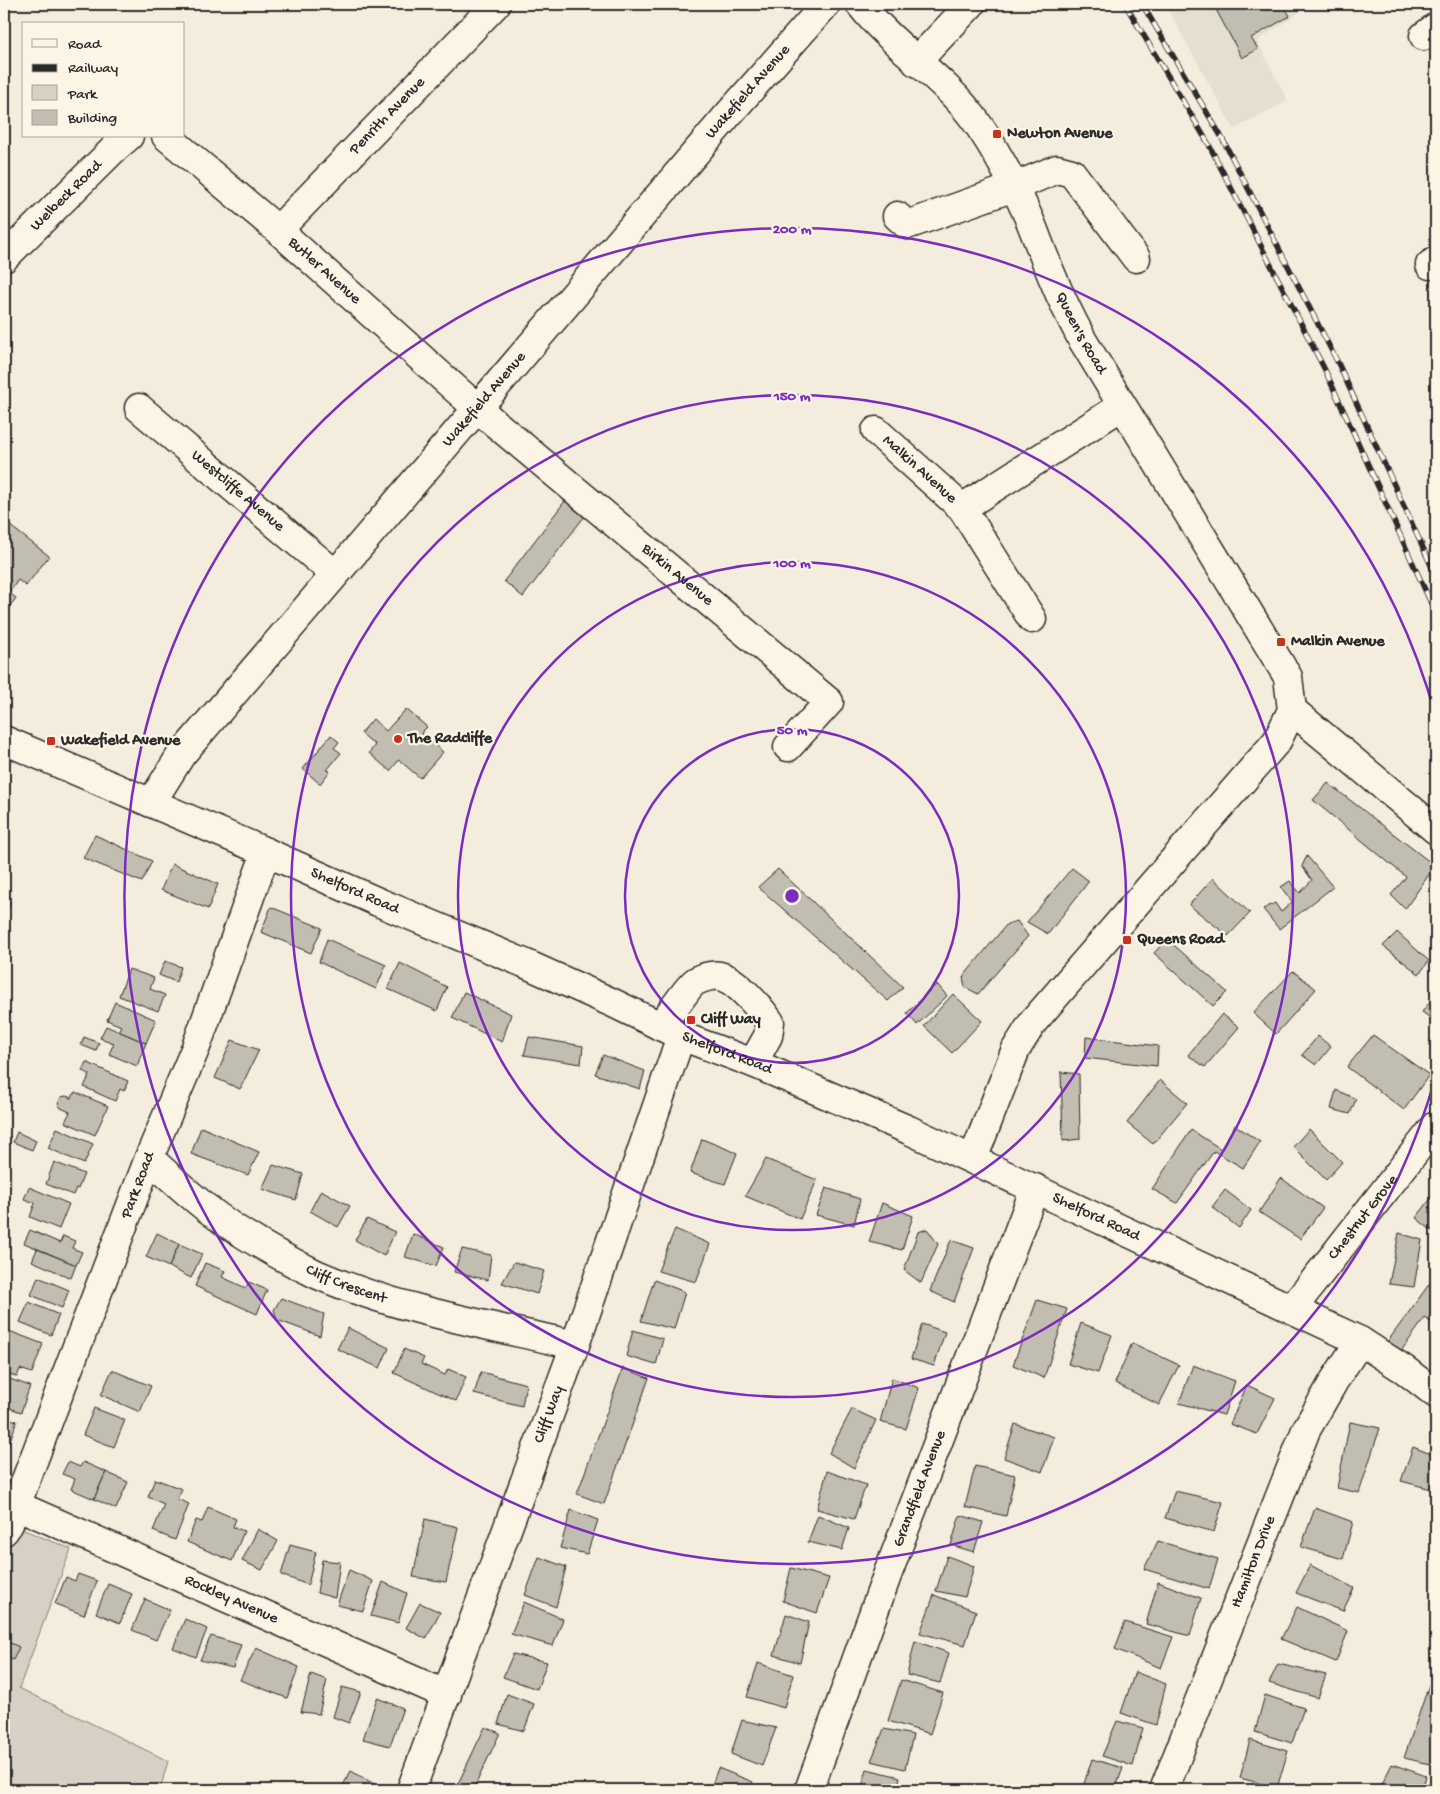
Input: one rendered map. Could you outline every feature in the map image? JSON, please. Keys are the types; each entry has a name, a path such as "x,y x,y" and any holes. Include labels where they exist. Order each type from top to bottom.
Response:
{"street":[{"name":"Penrith Avenue","path":"278,230 496,4"},
{"name":"Wakefield Avenue","path":"151,803 180,755 721,123 826,4"},
{"name":"Queen's Road","path":"860,4 916,62 950,91 975,120 1004,167 1031,222 1055,284 1083,342 1288,676 1292,710"},
{"path":"916,62 971,4"},
{"name":"Welbeck Road","path":"4,258 127,138"},
{"name":"Butler Avenue","path":"168,138 278,230 478,409"},
{"path":"897,216 907,225 1014,187 1057,169 1072,173 1136,258"},
{"name":"Malkin Avenue","path":"962,508 1122,406"},
{"name":"Westcliffe Avenue","path":"139,408 335,574"},
{"name":"Birkin Avenue","path":"478,409 829,702 788,747"},
{"name":"Malkin Avenue","path":"876,431 962,508 1032,620"},
{"path":"973,1159 1016,1049 1033,1022 1278,741 1292,710 1436,830"},
{"name":"Shelford Road","path":"4,740 524,963 671,1031 753,1063 973,1159 1360,1341 1405,1370 1436,1394"},
{"name":"Park Road","path":"10,1518 149,1158 196,1047 266,852"},
{"name":"Cliff Way","path":"411,1790 575,1345 671,1031 695,981 711,976 723,977 748,996 770,1022 768,1036 753,1063"},
{"name":"Chestnut Grove","path":"1292,1309 1436,1125"},
{"name":"Cliff Crescent","path":"149,1158 210,1211 316,1274 420,1310 575,1345"},
{"name":"Grandfield Avenue","path":"809,1790 888,1573 1035,1188"},
{"name":"Hamilton Drive","path":"1164,1790 1306,1430 1360,1341"},
{"name":"Rockley Avenue","path":"10,1518 447,1694"}],"shaded area":[{"path":"1165,4 1312,4 1257,41 1288,101 1234,129"}],"green space":[{"path":"4,1522 71,1549 19,1688 168,1761 160,1790 4,1790"}],"building":[{"path":"1213,4 1283,4 1290,16 1251,38 1258,49 1242,58"},
{"path":"565,501 584,517 523,597 504,581"},
{"path":"4,521 49,556 26,586 18,580 9,593 16,598 4,614"},
{"name":"The Radcliffe","path":"406,709 427,727 421,733 443,752 420,778 399,760 390,771 369,753 375,745 361,733 373,719 386,731"},
{"path":"331,735 339,742 334,748 341,753 327,770 330,771 320,784 303,769"},
{"path":"1328,783 1435,866 1405,909 1391,895 1406,877 1313,800"},
{"path":"95,835 152,861 142,882 83,858"},
{"path":"1307,856 1333,887 1279,929 1263,909 1275,903 1281,912 1292,902 1281,887 1290,881 1300,893 1312,880 1302,866"},
{"path":"172,864 218,884 208,909 161,890"},
{"path":"1072,868 1089,881 1048,934 1027,922"},
{"path":"778,869 903,987 888,1001 758,887"},
{"path":"1213,878 1250,913 1228,936 1189,905"},
{"path":"4,900 10,902 4,923"},
{"path":"271,907 322,928 311,953 261,932"},
{"path":"1017,921 1028,936 978,994 965,987 963,977 1007,924"},
{"path":"1397,932 1429,961 1419,974 1383,946"},
{"path":"327,939 386,965 376,989 319,962"},
{"path":"1167,939 1227,992 1213,1006 1154,953"},
{"path":"165,961 181,967 176,982 159,975"},
{"path":"400,963 447,987 437,1011 388,989"},
{"path":"129,969 154,978 150,989 165,995 158,1011 119,996"},
{"path":"1293,971 1316,989 1276,1034 1253,1013"},
{"path":"937,984 947,996 917,1025 907,1013"},
{"path":"464,992 511,1014 502,1042 452,1018"},
{"path":"953,994 982,1021 952,1053 924,1026"},
{"path":"1436,994 1436,1022 1422,1012"},
{"path":"115,1002 156,1020 146,1043 118,1031 121,1026 107,1020"},
{"path":"1222,1014 1239,1027 1205,1067 1188,1055"},
{"path":"106,1026 146,1043 137,1066 109,1054 114,1043 100,1038"},
{"path":"1373,1035 1429,1075 1404,1110 1347,1067"},
{"path":"1318,1036 1331,1047 1316,1065 1302,1055"},
{"path":"84,1037 99,1043 96,1051 81,1045"},
{"path":"529,1037 583,1046 581,1064 524,1055"},
{"path":"1086,1037 1158,1046 1157,1066 1085,1058"},
{"path":"232,1040 259,1050 240,1089 215,1078"},
{"path":"603,1055 645,1071 640,1089 595,1074"},
{"path":"86,1062 128,1081 124,1091 120,1089 115,1101 84,1087 90,1074 82,1071"},
{"path":"1061,1072 1079,1074 1080,1139 1063,1141"},
{"path":"1160,1080 1187,1103 1153,1144 1127,1123"},
{"path":"1336,1090 1356,1099 1350,1114 1331,1109"},
{"path":"75,1092 108,1106 95,1135 65,1122 70,1112 61,1108 58,1104 61,1097 72,1098"},
{"path":"1235,1125 1260,1142 1243,1168 1214,1151 1177,1203 1152,1189 1191,1130 1221,1149"},
{"path":"201,1127 259,1152 248,1175 191,1154"},
{"path":"57,1128 93,1144 84,1164 48,1148"},
{"path":"1309,1129 1342,1162 1326,1180 1293,1147"},
{"path":"17,1132 36,1141 32,1150 13,1142"},
{"path":"702,1139 737,1153 725,1184 690,1173"},
{"path":"766,1159 817,1180 800,1219 745,1196"},
{"path":"54,1162 84,1174 78,1189 76,1188 73,1195 46,1184"},
{"path":"273,1165 303,1174 296,1200 262,1189"},
{"path":"1281,1178 1323,1208 1300,1239 1259,1212"},
{"path":"29,1187 69,1204 59,1229 30,1217 35,1203 24,1199"},
{"path":"826,1188 860,1199 854,1225 816,1215"},
{"path":"321,1190 350,1206 338,1227 310,1211"},
{"path":"1225,1190 1251,1210 1239,1228 1212,1207"},
{"path":"1436,1192 1436,1234 1416,1218"},
{"path":"882,1203 913,1216 902,1250 869,1242"},
{"path":"367,1219 395,1232 384,1256 355,1240"},
{"path":"675,1229 710,1244 696,1282 658,1271"},
{"path":"927,1229 938,1244 921,1283 904,1270 918,1232"},
{"path":"30,1230 60,1243 63,1236 75,1241 72,1248 82,1252 76,1265 24,1243"},
{"path":"157,1233 179,1244 169,1267 146,1257"},
{"path":"1399,1233 1422,1240 1414,1287 1389,1284"},
{"path":"413,1234 444,1247 436,1266 405,1257"},
{"path":"951,1240 974,1248 954,1302 930,1291"},
{"path":"179,1244 202,1254 191,1278 169,1267"},
{"path":"37,1249 76,1265 71,1278 32,1261"},
{"path":"462,1249 491,1255 488,1280 454,1272"},
{"path":"514,1262 544,1271 537,1294 502,1283"},
{"path":"205,1263 225,1271 222,1277 246,1288 249,1282 267,1290 257,1314 195,1286"},
{"path":"1435,1276 1436,1326 1425,1318 1401,1351 1388,1341"},
{"path":"38,1277 69,1290 62,1308 31,1295"},
{"path":"654,1280 685,1292 674,1329 641,1321"},
{"path":"281,1298 324,1314 320,1336 277,1320 274,1310"},
{"path":"1037,1300 1067,1309 1044,1378 1013,1365"},
{"path":"29,1302 59,1315 51,1335 20,1322"},
{"path":"1081,1323 1112,1335 1098,1373 1068,1364"},
{"path":"922,1324 945,1332 934,1366 911,1359"},
{"path":"348,1328 389,1348 380,1368 337,1349"},
{"path":"4,1329 43,1344 32,1373 20,1369 17,1377 4,1372"},
{"path":"633,1330 663,1339 656,1365 626,1356"},
{"path":"1132,1343 1179,1365 1159,1405 1115,1383"},
{"path":"404,1349 424,1358 421,1364 445,1375 448,1369 466,1377 456,1401 394,1373"},
{"path":"1193,1365 1235,1381 1224,1415 1179,1403"},
{"path":"623,1368 649,1378 604,1504 577,1494"},
{"path":"112,1370 151,1386 140,1412 101,1395"},
{"path":"481,1372 526,1384 522,1406 474,1394"},
{"path":"4,1377 30,1386 21,1412 4,1406"},
{"path":"892,1378 919,1388 906,1429 880,1422"},
{"path":"1247,1385 1275,1398 1257,1434 1230,1424"},
{"path":"94,1408 125,1420 114,1447 83,1435"},
{"path":"852,1409 876,1420 854,1468 829,1453"},
{"path":"4,1417 17,1421 8,1446 4,1444"},
{"path":"1350,1422 1380,1428 1359,1493 1337,1488"},
{"path":"1015,1424 1054,1437 1042,1472 1004,1458"},
{"path":"1413,1447 1436,1456 1435,1490 1401,1481"},
{"path":"68,1462 80,1467 83,1462 106,1472 94,1499 71,1489 75,1479 62,1474"},
{"path":"975,1466 1015,1475 1006,1516 965,1507"},
{"path":"827,1471 866,1485 854,1519 817,1509"},
{"path":"106,1472 128,1482 116,1509 94,1499"},
{"path":"155,1479 182,1489 177,1499 189,1504 175,1540 153,1531 164,1504 148,1497"},
{"path":"1175,1491 1223,1502 1214,1532 1165,1518"},
{"path":"208,1507 236,1519 233,1527 244,1531 232,1561 187,1542 196,1520 202,1522"},
{"path":"1315,1508 1353,1522 1343,1559 1301,1547"},
{"path":"571,1510 598,1520 587,1554 560,1548"},
{"path":"818,1515 849,1528 842,1550 808,1542"},
{"path":"960,1515 983,1522 974,1552 951,1545"},
{"path":"425,1519 458,1527 446,1582 413,1577"},
{"path":"258,1529 278,1541 262,1570 242,1561"},
{"path":"1158,1541 1218,1559 1209,1589 1144,1569"},
{"path":"290,1545 316,1552 308,1585 281,1575"},
{"path":"947,1556 974,1566 965,1597 936,1591"},
{"path":"539,1557 566,1567 556,1607 525,1595"},
{"path":"322,1560 340,1562 335,1598 317,1593"},
{"path":"1310,1565 1354,1588 1343,1611 1296,1593"},
{"path":"791,1568 829,1578 817,1613 783,1601"},
{"path":"349,1570 373,1581 363,1611 337,1605"},
{"path":"78,1574 97,1581 84,1615 55,1604 66,1577 75,1581"},
{"path":"383,1582 407,1593 398,1623 371,1616"},
{"path":"1158,1582 1201,1598 1190,1636 1146,1624"},
{"path":"108,1584 132,1594 120,1623 96,1613"},
{"path":"934,1595 976,1611 965,1645 920,1633"},
{"path":"145,1599 170,1610 156,1640 132,1630"},
{"path":"524,1602 563,1619 553,1646 511,1634"},
{"path":"420,1603 440,1612 426,1639 406,1628"},
{"path":"1297,1607 1348,1631 1336,1662 1281,1639"},
{"path":"786,1614 809,1622 800,1663 774,1655"},
{"path":"185,1619 207,1629 196,1657 173,1648"},
{"path":"1125,1622 1173,1637 1161,1668 1115,1649"},
{"path":"211,1636 241,1645 233,1668 200,1660"},
{"path":"4,1640 19,1647 13,1660 4,1656"},
{"path":"915,1641 949,1653 940,1683 907,1675"},
{"path":"256,1648 299,1667 287,1698 240,1680"},
{"path":"513,1654 547,1662 537,1689 503,1677"},
{"path":"758,1663 793,1675 784,1708 747,1697"},
{"path":"1278,1664 1326,1675 1318,1698 1269,1683"},
{"path":"1135,1672 1166,1684 1156,1725 1121,1713"},
{"path":"1433,1673 1436,1674 1436,1746 1430,1764 1404,1758"},
{"path":"311,1674 327,1680 319,1714 301,1712"},
{"path":"901,1680 943,1693 930,1734 888,1721"},
{"path":"342,1687 361,1692 349,1723 333,1717"},
{"path":"507,1694 534,1704 524,1731 498,1724"},
{"path":"1265,1695 1304,1708 1292,1743 1255,1732"},
{"path":"377,1698 403,1708 390,1746 363,1739"},
{"path":"742,1720 776,1728 762,1766 731,1754"},
{"path":"1117,1721 1143,1728 1133,1766 1102,1756"},
{"path":"485,1727 500,1733 473,1790 455,1790"},
{"path":"884,1729 913,1735 905,1769 871,1761"},
{"path":"1250,1740 1288,1751 1277,1788 1240,1778"},
{"path":"1092,1759 1123,1768 1115,1790 1082,1790"},
{"path":"1392,1764 1426,1776 1422,1790 1379,1790"},
{"path":"718,1768 753,1782 750,1790 710,1790"},
{"path":"867,1769 900,1777 897,1790 861,1790"},
{"path":"351,1771 376,1785 374,1790 348,1790 342,1787"}],"railway":[{"path":"1125,4 1208,143 1325,370 1436,614"},
{"path":"1142,4 1221,136 1338,363 1436,576"}],"place":[{"name":"Newton Avenue","path":"997,134"},
{"name":"Malkin Avenue","path":"1281,642"},
{"name":"The Radcliffe","path":"398,739"},
{"name":"Wakefield Avenue","path":"51,741"},
{"name":"Queens Road","path":"1127,940"},
{"name":"Cliff Way","path":"691,1020"}]}
